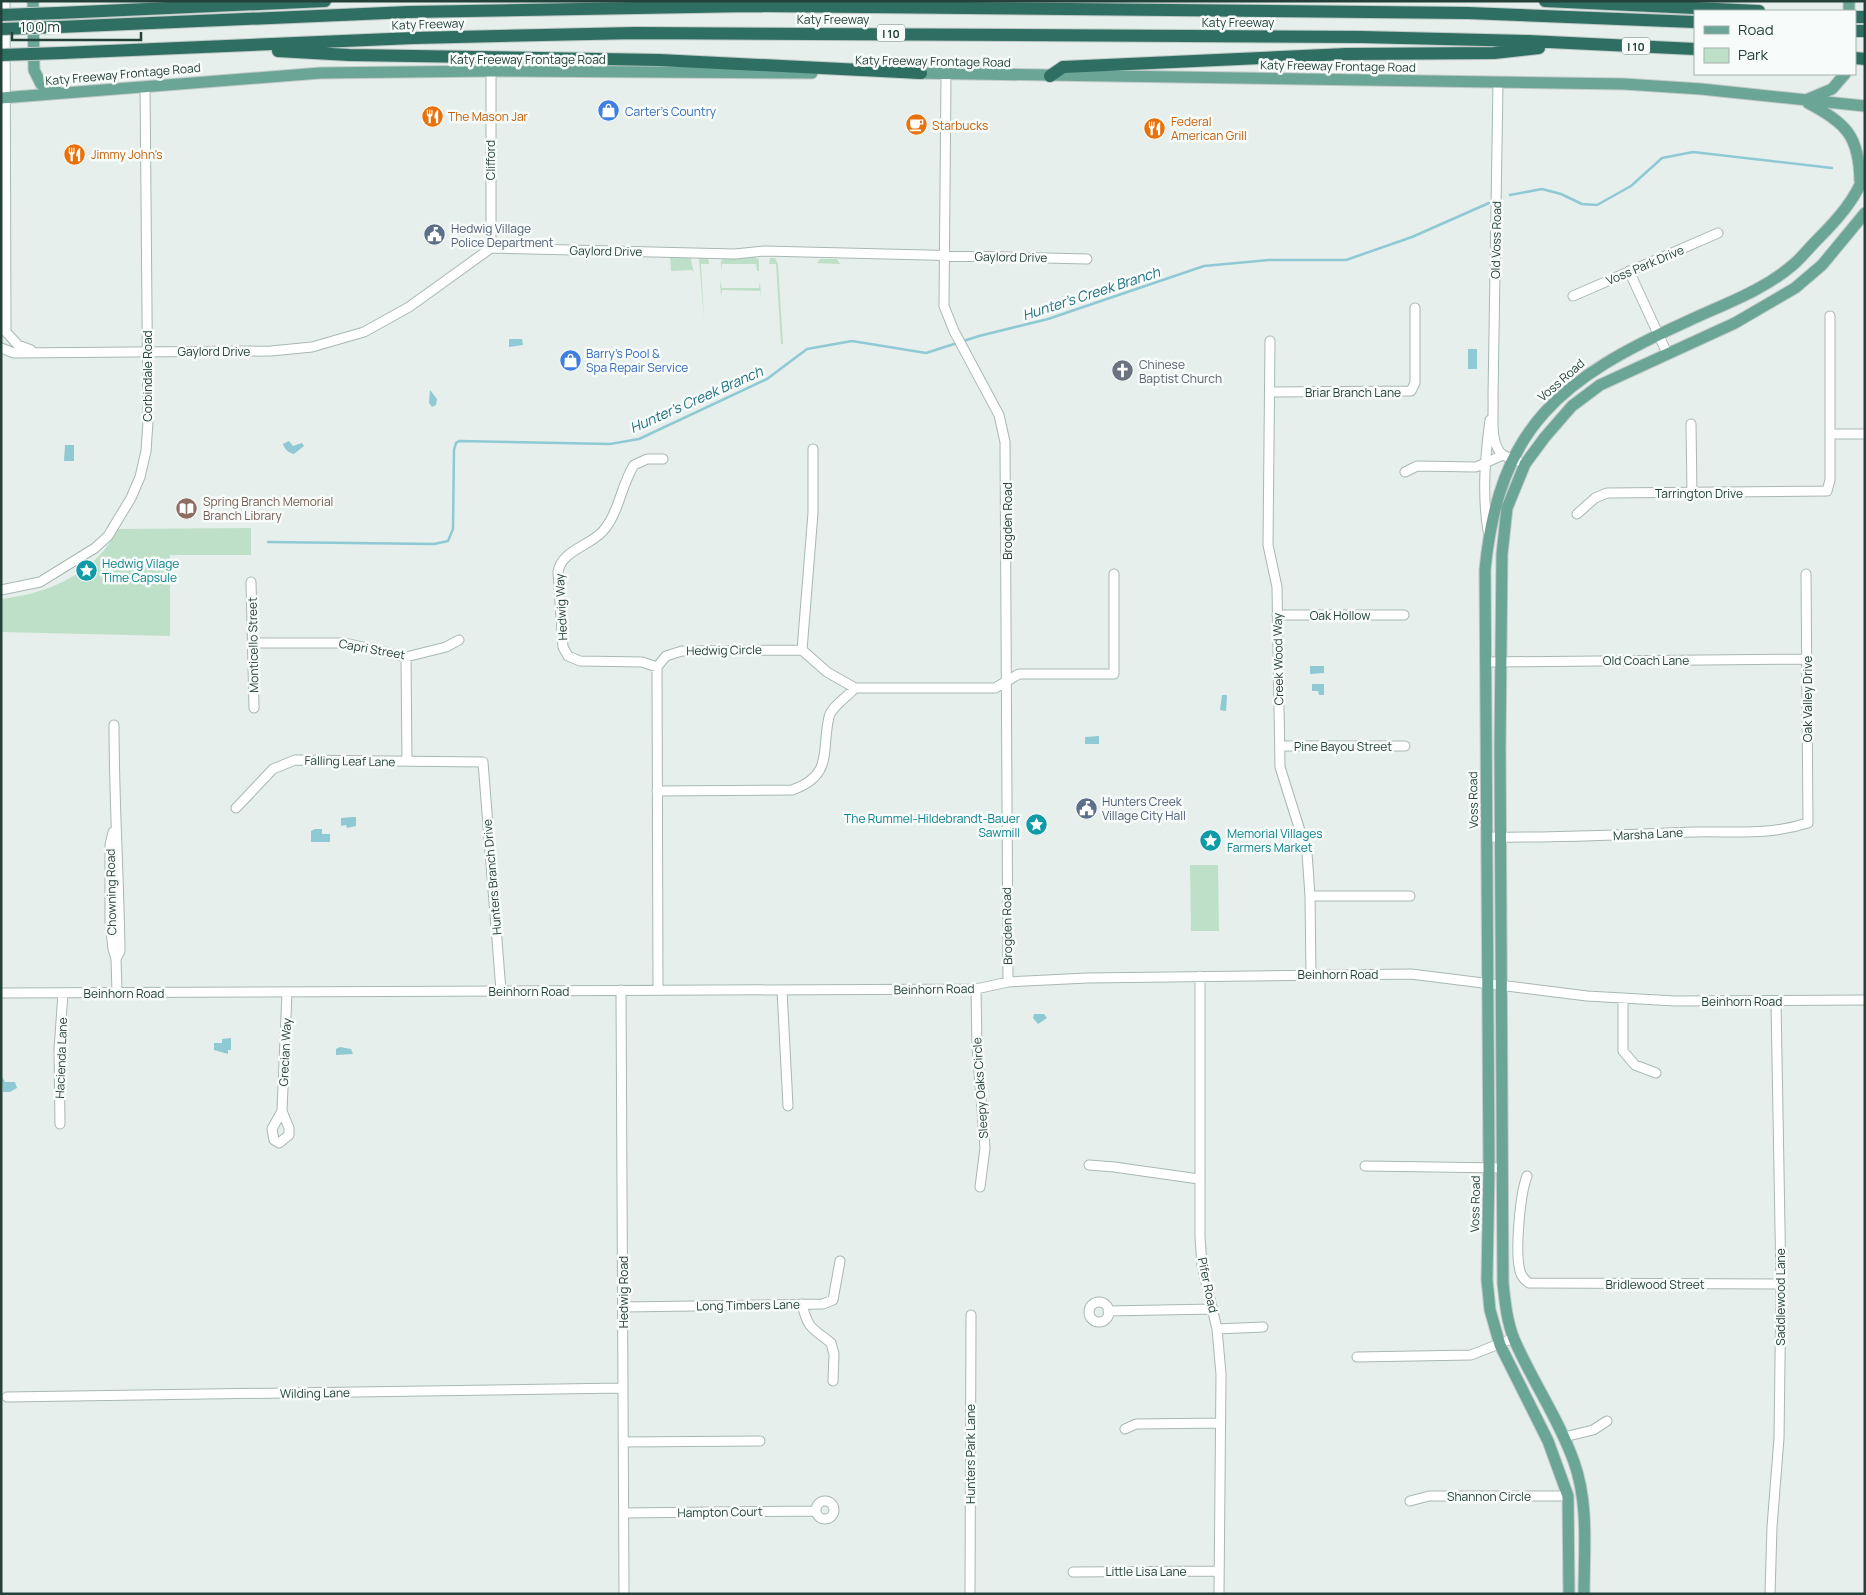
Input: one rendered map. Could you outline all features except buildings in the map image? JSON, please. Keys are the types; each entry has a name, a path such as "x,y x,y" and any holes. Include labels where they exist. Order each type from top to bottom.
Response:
{"highway":[{"path":"1,15 325,1"},
{"path":"1545,1 1738,10"},
{"path":"1,28 409,12 740,6 1468,13 1694,22"},
{"name":"Katy Freeway","path":"4,56 414,38 654,33 1341,37 1577,43 1694,49"},
{"path":"1050,76 1063,67 1346,54 1494,53 1577,43"},
{"path":"206,47 349,55 660,60 921,74"}],"main road":[{"path":"33,1 34,70 40,84 61,93"},
{"name":"Katy Freeway Frontage Road","path":"4,98 304,74 491,71 946,74 1624,84 1702,89 1865,106"},
{"path":"1805,101 1832,89 1844,75"},
{"path":"1805,101 1830,115 1850,133 1860,156 1860,187"},
{"name":"Voss Road","path":"1569,1594 1568,1496 1548,1441 1500,1345 1490,1310 1487,1280 1489,1168 1485,570 1488,533 1508,457 1539,417 1559,397 1608,360 1738,299 1781,273 1793,264 1838,218 1860,187 1865,173"},
{"path":"1584,1594 1583,1494 1575,1463 1564,1437 1514,1338 1506,1309 1503,1283 1500,837 1502,554 1507,508 1526,464 1545,437 1572,406 1600,384 1735,323 1795,288 1822,265 1865,214"},
{"path":"1781,273 1795,288"},
{"path":"1569,1519 1584,1519"}],"street":[{"path":"5,1 3,333 18,345 33,351"},
{"name":"Clifford","path":"491,71 491,248"},
{"name":"Brogden Road","path":"946,74 944,306 954,331 999,415 1005,442 1008,982"},
{"name":"Old Voss Road","path":"1498,83 1494,435 1496,446 1508,457"},
{"name":"Corbindale Road","path":"1,590 40,582 95,548 114,526 131,498 144,462 148,422 145,86"},
{"name":"Voss Park Drive","path":"1572,296 1718,233"},
{"name":"Gaylord Drive","path":"1,348 14,353 33,351 271,351 312,347 342,340 364,332 410,307 491,248 735,254 757,251 1086,259"},
{"path":"1629,271 1667,353"},
{"name":"Briar Branch Lane","path":"1271,392 1411,391 1415,383 1414,308"},
{"path":"1830,316 1830,434 1865,434"},
{"name":"Creek Wood Way","path":"1270,341 1268,545 1278,587 1280,766 1307,853 1310,896 1311,974"},
{"name":"Old Voss Road","path":"1488,533 1484,507 1485,463 1493,397"},
{"path":"1691,424 1692,492"},
{"name":"Tarrington Drive","path":"1578,514 1595,498 1607,493 1814,492 1828,490 1830,434"},
{"path":"812,449 813,513 802,650 827,672 855,688 995,688 1019,674 1114,674 1114,574"},
{"path":"1405,472 1417,466 1476,467 1508,457 1526,464"},
{"name":"Hedwig Way","path":"657,667 642,662 580,662 568,656 563,647 558,572 560,564 566,556 595,538 604,530 611,519 634,465 646,459 663,460"},
{"name":"Oak Valley Drive","path":"1806,574 1808,824"},
{"name":"Monticello Street","path":"251,582 254,708"},
{"name":"Oak Hollow","path":"1277,615 1404,615"},
{"name":"Capri Street","path":"252,643 345,643 406,657 446,647 459,640"},
{"name":"Hedwig Circle","path":"657,667 666,656 682,650 802,650"},
{"path":"406,657 407,761"},
{"name":"Old Coach Lane","path":"1486,662 1806,659"},
{"path":"657,667 658,990"},
{"path":"657,791 792,790 813,781 825,760 829,715 855,688"},
{"name":"Chowning Road","path":"114,725 115,825 119,859 120,951 116,959 117,992"},
{"name":"Pine Bayou Street","path":"1280,746 1406,746"},
{"name":"Falling Leaf Lane","path":"236,808 273,769 295,760 483,762"},
{"name":"Hunters Branch Drive","path":"483,762 502,991"},
{"name":"Marsha Lane","path":"1487,837 1591,837 1696,832 1767,833 1808,824"},
{"path":"1310,896 1410,896"},
{"name":"Beinhorn Road","path":"1,993 976,989 1008,982 1200,976 1411,974 1587,996 1675,1001 1865,1000"},
{"name":"Pifer Road","path":"1200,976 1199,1180 1202,1264 1217,1329 1221,1374 1220,1594"},
{"name":"Sleepy Oaks Circle","path":"976,989 977,1046 985,1148 980,1187"},
{"name":"Hedwig Road","path":"622,990 624,1594"},
{"path":"782,990 788,1106"},
{"name":"Grecian Way","path":"282,1111 287,992"},
{"name":"Hacienda Lane","path":"60,1124 59,1050 63,993"},
{"path":"1623,998 1623,1051 1636,1066 1656,1073"},
{"name":"Saddlewood Lane","path":"1770,1594 1772,1526 1779,1438 1781,1284 1776,1001"},
{"path":"1089,1165 1199,1180"},
{"path":"1365,1166 1503,1168"},
{"name":"Bridlewood Street","path":"1527,1176 1520,1204 1520,1263 1521,1275 1529,1283 1781,1284"},
{"name":"Long Timbers Lane","path":"623,1307 823,1304 833,1300 840,1261"},
{"path":"802,1304 805,1318 811,1329 831,1343 834,1354 833,1381"},
{"path":"1108,1311 1213,1309"},
{"name":"Hunters Park Lane","path":"970,1594 971,1315"},
{"path":"1217,1329 1263,1327"},
{"path":"1357,1356 1471,1355 1514,1338"},
{"name":"Wilding Lane","path":"7,1397 623,1388"},
{"path":"1564,1437 1593,1430 1607,1421"},
{"path":"1124,1429 1136,1424 1220,1423"},
{"path":"624,1442 760,1441"},
{"name":"Shannon Circle","path":"1410,1501 1429,1496 1568,1496"},
{"name":"Hampton Court","path":"624,1513 815,1511"},
{"name":"Little Lisa Lane","path":"1073,1572 1219,1571"}],"green space":[{"path":"670,255 690,256 694,273 692,270 671,271"},
{"path":"700,256 708,256 709,264 701,264 704,319 699,260"},
{"path":"724,256 755,257 759,260 759,271 757,271 756,264 722,264 721,271 721,261"},
{"path":"770,258 775,258 778,264 783,344 781,344 776,264 769,264"},
{"path":"820,259 837,259 840,264 817,263"},
{"path":"720,281 722,288 759,288 760,282 761,297 760,291 722,290 721,297"},
{"path":"251,528 251,555 170,555 170,636 1,632 1,599 40,591 76,574 100,555 118,529"},
{"path":"1190,865 1218,865 1219,931 1191,931"}],"water":[{"path":"509,339 522,339 523,345 509,347"},
{"path":"1468,349 1477,349 1477,369 1468,369"},
{"path":"430,390 437,399 436,405 432,407 429,403"},
{"path":"289,441 293,446 302,443 304,446 294,454 289,452 283,444"},
{"path":"65,445 74,445 74,461 64,461"},
{"path":"1310,666 1324,666 1324,673 1310,674"},
{"path":"1312,684 1324,684 1324,695 1319,695 1318,691 1312,691"},
{"path":"1222,695 1227,695 1226,711 1220,710"},
{"path":"1099,736 1099,744 1085,744 1085,737"},
{"path":"356,817 356,826 347,828 346,825 341,826 341,818"},
{"path":"322,829 322,834 330,834 330,842 311,842 311,831"},
{"path":"1034,1014 1044,1014 1047,1018 1038,1024 1033,1018"},
{"path":"231,1038 231,1050 228,1050 228,1054 214,1050 214,1043 222,1043 222,1039"},
{"path":"340,1047 351,1049 353,1054 336,1055 336,1049"},
{"path":"2,1077 5,1082 15,1082 17,1088 10,1092 3,1092"}],"waterway":[{"name":"Hunter's Creek Branch","path":"1510,195 1542,189 1561,194 1582,204 1597,205 1631,186 1662,158 1693,152 1832,168"},
{"name":"Hunter's Creek Branch","path":"268,542 434,544 448,541 453,529 454,450 456,443 459,441 610,444 639,439 767,379 807,349 852,341 926,353 979,336 1048,319 1204,266 1269,260 1346,260 1412,237 1489,203"}],"place":[{"name":"Carter's Country","path":"609,111"},
{"name":"The Mason Jar","path":"432,116"},
{"name":"Starbucks","path":"916,125"},
{"name":"Federal American Grill","path":"1155,128"},
{"name":"Jimmy John's","path":"75,154"},
{"name":"Hedwig Village Police Department","path":"435,235"},
{"name":"Barry's Pool & Spa Repair Service","path":"570,360"},
{"name":"Chinese Baptist Church","path":"1123,371"},
{"name":"Spring Branch Memorial Branch Library","path":"187,508"},
{"name":"Hedwig Vilage Time Capsule","path":"86,570"},
{"name":"Hunters Creek Village City Hall","path":"1086,808"},
{"name":"The Rummel-Hildebrandt-Bauer Sawmill","path":"1036,825"},
{"name":"Memorial Villages Farmers Market","path":"1211,840"}]}
